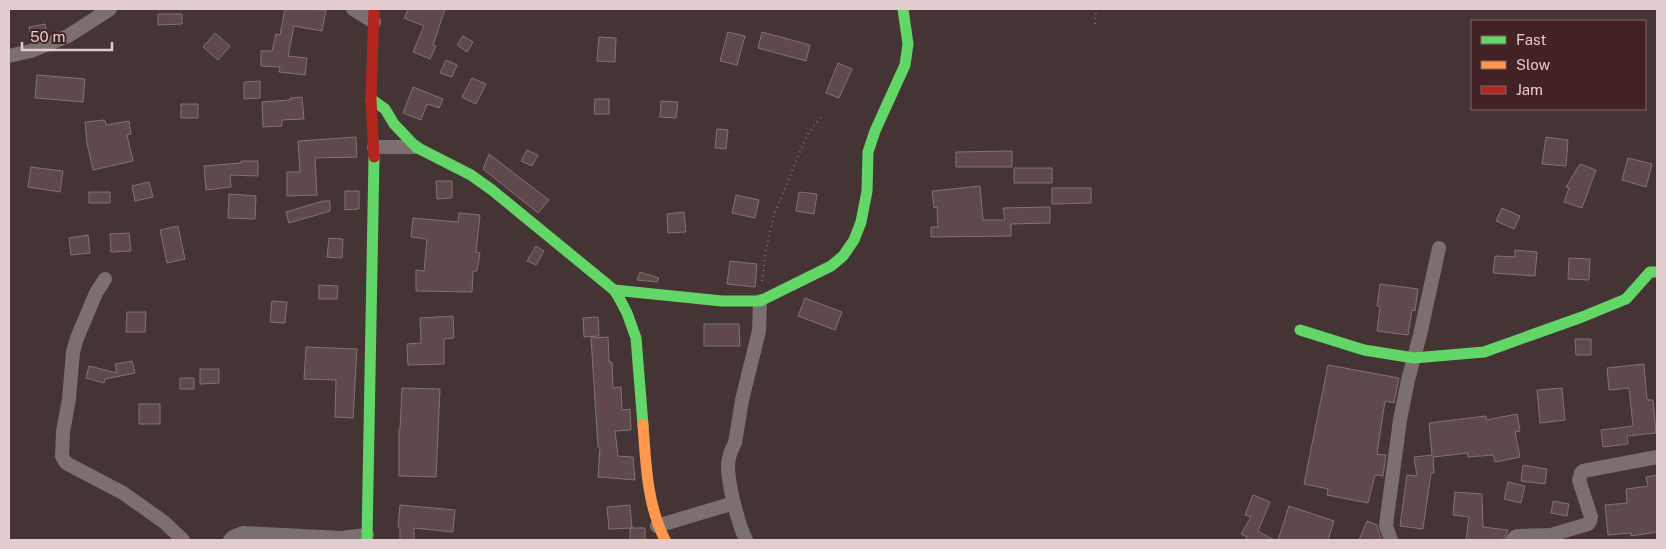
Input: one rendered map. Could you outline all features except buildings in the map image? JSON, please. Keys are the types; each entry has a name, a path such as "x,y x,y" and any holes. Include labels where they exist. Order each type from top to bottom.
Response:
{"street":[{"path":"9,56 31,51 68,36 110,9"},
{"path":"230,540 243,533 341,538 367,537 374,147 371,99 374,16 353,9"},
{"path":"614,290 722,301 760,301 831,266 843,256 854,240 861,222 867,191 868,152 900,81 905,65 908,44 903,9"},
{"path":"371,99 385,109 394,124 416,147 471,175 492,190 614,290 626,308 636,338 652,511 657,526 665,540"},
{"path":"374,147 416,147"},
{"path":"1391,540 1386,526 1400,420 1438,248"},
{"path":"1300,330 1364,350 1414,358 1484,352 1582,317 1626,298 1650,272 1657,272"},
{"path":"105,279 96,293 76,338 63,432 62,456 66,463 123,493 164,522 183,540"},
{"path":"746,540 734,503 728,461 734,443 744,391 759,331 760,301"},
{"path":"1512,540 1518,536 1560,533 1588,524 1590,521 1579,480 1581,473 1584,471 1657,457"},
{"path":"657,526 734,503"}],"path":[{"path":"1095,24 1096,9"},
{"path":"760,301 766,249 774,215 807,135 824,115"}],"traffic: fast":[{"path":"614,290 722,301 760,301 831,266 843,256 854,240 861,222 867,191 868,152 875,131 905,65 908,44 903,9"},
{"path":"371,99 385,109 394,124 416,147 471,175 492,190 614,290 627,313 636,338 643,425"},
{"path":"367,540 374,157"},
{"path":"1300,330 1364,350 1414,358 1484,352 1626,299 1650,272 1657,272"}],"traffic: slow":[{"path":"643,425 651,498 654,512 665,540"}],"traffic: jam":[{"path":"374,9 371,99 374,157"}]}
